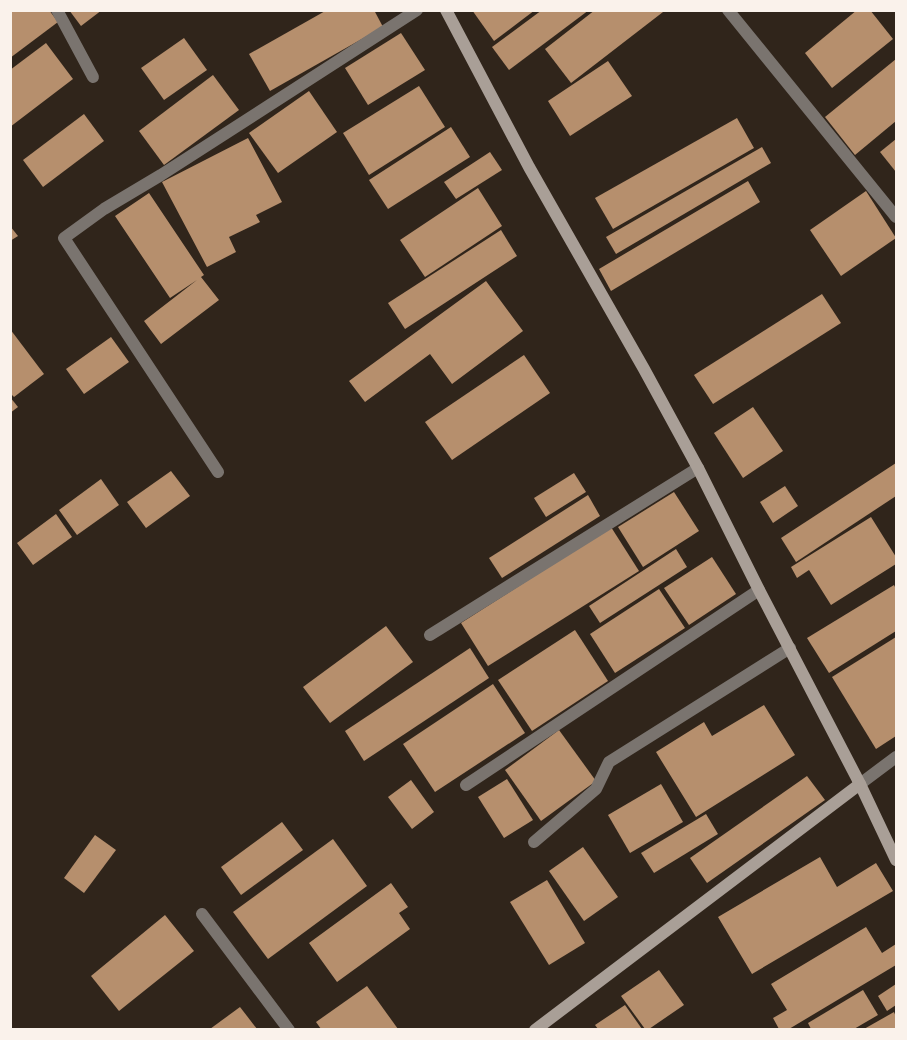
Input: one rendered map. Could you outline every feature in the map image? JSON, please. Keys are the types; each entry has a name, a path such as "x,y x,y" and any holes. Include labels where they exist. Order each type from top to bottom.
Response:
{"main road":[{"path":"446,10 529,167 698,468 897,860"},
{"path":"535,1029 860,784"}],"street":[{"path":"57,10 93,77"},
{"path":"218,472 64,238 104,209 161,175 417,10"},
{"path":"728,10 897,217"},
{"path":"430,634 698,468"},
{"path":"466,785 759,590"},
{"path":"534,842 596,789 609,762 790,648"},
{"path":"860,784 897,757"},
{"path":"202,914 289,1029"}],"building":[{"path":"10,10 49,10 58,22 10,58"},
{"path":"69,10 102,10 81,26"},
{"path":"327,10 374,10 383,27 270,91 249,54"},
{"path":"472,10 535,10 494,41"},
{"path":"542,10 589,10 509,70 492,47"},
{"path":"595,10 662,10 663,12 571,83 545,49"},
{"path":"857,10 870,10 893,39 832,88 805,53"},
{"path":"401,33 425,70 368,105 345,68"},
{"path":"184,38 207,70 164,100 141,68"},
{"path":"46,43 73,79 10,127 10,70"},
{"path":"896,59 896,121 855,155 825,117"},
{"path":"608,61 632,96 570,136 548,101"},
{"path":"213,75 239,110 164,165 139,131"},
{"path":"419,86 445,127 369,175 343,133"},
{"path":"309,91 337,132 278,173 249,133"},
{"path":"84,114 104,141 43,187 23,160"},
{"path":"737,118 754,148 613,229 595,198"},
{"path":"451,127 470,157 388,209 369,180"},
{"path":"248,138 282,202 256,215 260,222 229,237 236,252 207,267 162,182"},
{"path":"896,139 896,172 880,152"},
{"path":"762,147 771,163 616,254 606,237"},
{"path":"490,152 502,170 456,199 444,182"},
{"path":"748,181 760,202 611,291 599,269"},
{"path":"478,188 502,226 425,277 400,240"},
{"path":"866,191 896,238 841,276 810,230"},
{"path":"149,193 204,275 201,277 219,300 161,344 144,321 197,280 170,298 115,216"},
{"path":"10,226 18,236 10,241"},
{"path":"501,230 517,256 405,329 388,303"},
{"path":"486,281 523,331 452,384 430,354 365,402 349,381"},
{"path":"822,294 841,323 713,404 694,375"},
{"path":"10,329 44,374 14,397 10,393"},
{"path":"111,337 129,362 84,394 66,369"},
{"path":"524,355 550,393 452,460 425,422"},
{"path":"10,397 18,407 10,413"},
{"path":"753,407 783,451 743,478 714,433"},
{"path":"896,463 896,496 796,562 781,538"},
{"path":"171,471 190,496 146,528 127,502"},
{"path":"574,473 586,492 546,517 534,498"},
{"path":"101,479 119,505 77,535 59,510"},
{"path":"785,486 798,506 773,523 760,502"},
{"path":"674,492 699,531 643,567 618,527"},
{"path":"588,495 600,516 502,578 489,558"},
{"path":"56,514 72,537 33,565 17,543"},
{"path":"871,517 896,557 896,564 831,605 809,570 797,578 791,567"},
{"path":"611,527 639,571 488,666 461,623"},
{"path":"676,549 687,567 600,623 589,606"},
{"path":"712,557 736,594 689,625 664,588"},
{"path":"894,585 896,589 896,631 829,673 807,638"},
{"path":"659,589 685,628 615,673 590,634"},
{"path":"386,626 413,662 330,723 303,687"},
{"path":"575,630 608,681 532,731 498,680"},
{"path":"896,637 896,736 876,749 832,677"},
{"path":"470,648 489,678 364,761 345,731"},
{"path":"493,684 525,733 435,792 403,744"},
{"path":"764,705 795,755 696,817 656,752 704,722 712,736"},
{"path":"559,730 596,781 541,821 505,770"},
{"path":"807,776 825,800 707,883 690,858"},
{"path":"507,779 533,820 504,838 478,797"},
{"path":"411,780 434,812 412,829 388,797"},
{"path":"661,784 683,822 630,853 608,815"},
{"path":"706,814 718,834 654,873 641,853"},
{"path":"282,822 303,850 241,895 221,867"},
{"path":"95,835 116,850 84,893 64,878"},
{"path":"333,839 367,886 268,959 233,912"},
{"path":"583,847 618,897 584,921 549,871"},
{"path":"820,857 837,887 876,863 893,891 752,974 718,917"},
{"path":"547,880 585,943 549,965 510,902"},
{"path":"391,883 408,907 399,913 410,929 337,982 309,943"},
{"path":"165,915 194,951 119,1011 91,976"},
{"path":"866,927 882,953 896,944 896,965 789,1029 779,1029 773,1018 787,1010 771,984"},
{"path":"659,970 684,1005 649,1029 645,1029 621,996"},
{"path":"896,984 896,1005 887,1011 878,996"},
{"path":"367,986 398,1029 321,1029 316,1022"},
{"path":"863,990 878,1015 854,1029 811,1029 808,1023"},
{"path":"625,1005 642,1029 598,1029 595,1025"},
{"path":"240,1007 257,1029 210,1029"},
{"path":"894,1012 896,1029 864,1029"}]}
